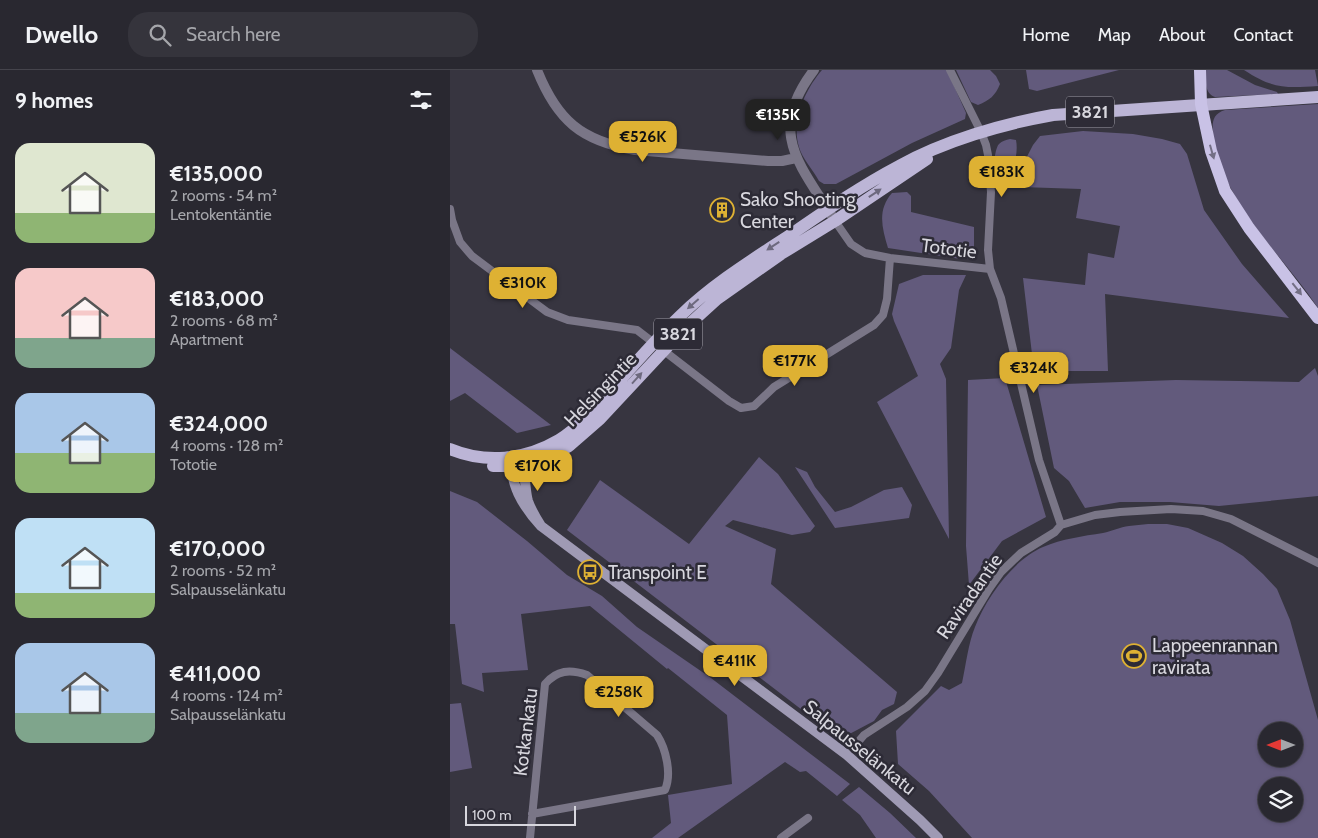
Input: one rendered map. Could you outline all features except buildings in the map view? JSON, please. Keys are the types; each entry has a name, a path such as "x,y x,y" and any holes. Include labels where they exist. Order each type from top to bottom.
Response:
{"highway":[{"path":"1200,70 1201,104 1211,151 1225,191 1249,228 1318,318"}],"main road":[{"name":"Helsingintie","path":"659,346 681,315 712,288 828,209 899,166 981,132 1025,120 1053,115 1318,97"},
{"name":"Helsingintie","path":"450,455 480,464 517,463 549,446 571,432 659,346 736,284 953,143"},
{"name":"Helsingintie","path":"450,449 470,456 517,463"},
{"name":"Salpausselänkatu","path":"517,463 514,481 520,499 541,526 847,755 938,838"}],"street":[{"path":"537,70 553,105 560,114 580,130 603,142 635,150 768,162 796,158"},
{"path":"814,70 798,94 791,115 789,128 790,142 796,158 835,221"},
{"path":"950,70 981,132 988,155 991,192 988,250 990,269"},
{"path":"450,209 460,242 472,256 547,312 568,320 632,328 640,332 729,401 741,408 754,406 774,387 874,325 883,315 887,299 890,258"},
{"name":"Tototie","path":"835,221 851,244 865,254 990,269 1001,298 1039,460 1061,525"},
{"name":"Raviradantie","path":"847,755 864,735 907,707 924,691 938,673 1001,572 1021,553 1055,532 1061,525 1095,515 1120,512 1171,509 1203,511 1231,519 1318,563"},
{"name":"Kotkankatu","path":"530,838 532,814 545,684 550,678 559,673 575,671 586,675 657,735 663,745 667,766 667,785 665,790 532,814"},
{"path":"781,838 808,818"}],"shaded area":[{"path":"822,70 947,70 966,113 965,119 912,143 836,184 824,184 819,181 803,155 797,137 798,116 801,106 810,87"},
{"path":"956,70 990,70 1000,84 992,97 978,105 971,102"},
{"path":"1026,70 1119,70 1037,91 1029,89"},
{"path":"1205,70 1227,70 1255,85 1278,94 1215,97 1207,90"},
{"path":"1244,70 1315,70 1318,86 1280,86 1263,81"},
{"path":"1318,104 1318,308 1241,206 1219,160 1213,127 1215,117 1225,110"},
{"path":"1083,131 1133,134 1180,144 1187,154 1204,210 1242,264 1289,318 1105,294 1108,371 1034,371 1023,278 1085,285 1088,253 1114,258 1120,226 1076,218 1081,189 1021,187 1018,174 1033,145 1040,136"},
{"path":"1016,140 1016,158 1003,186 998,185 995,180 994,169 997,147 1003,141"},
{"path":"907,192 911,196 911,212 974,227 974,255 969,259 961,259 888,248 882,219 884,206 892,193"},
{"path":"923,275 966,275 959,290 951,348 940,364 946,379 949,539 877,402 918,376 892,314 899,284"},
{"path":"450,348 551,425 517,433 465,393 450,401"},
{"path":"1315,368 1318,376 1318,496 1219,506 1170,502 1120,502 1085,508 1069,481 1054,468 1037,385 1176,380 1299,382"},
{"path":"1005,378 1046,517 1002,541 969,585 966,546 968,380"},
{"path":"759,457 778,474 815,526 810,532 792,535 733,520 725,526 776,549 771,584 897,692 894,704 882,710 874,721 840,739 567,530 600,480 689,544"},
{"path":"795,467 807,472 815,487 835,512 851,507 884,490 902,487 912,505 909,518 835,528"},
{"path":"450,491 477,502 567,575 602,596 637,627 711,678 850,784 837,796 806,771 800,772 785,762 678,838 652,838 671,823 668,795 732,784 727,715 590,606 521,614 528,670 482,673 484,692 462,684 455,624 450,624"},
{"name":"Lappeenrannan ravirata","path":"1146,524 1167,524 1188,528 1222,543 1243,556 1277,589 1290,620 1318,720 1318,838 972,838 929,791 898,764 896,731 941,686 949,690 962,683 975,627 986,604 1012,570 1022,560 1043,547"},
{"path":"461,703 472,768 450,772 450,704"},
{"path":"859,787 916,838 876,838 860,815 842,800"}],"place":[{"name":"Sako Shooting Center","path":"722,210"},
{"name":"Transpoint E","path":"590,572"},
{"name":"Lappeenrannan ravirata","path":"1134,656"}]}
